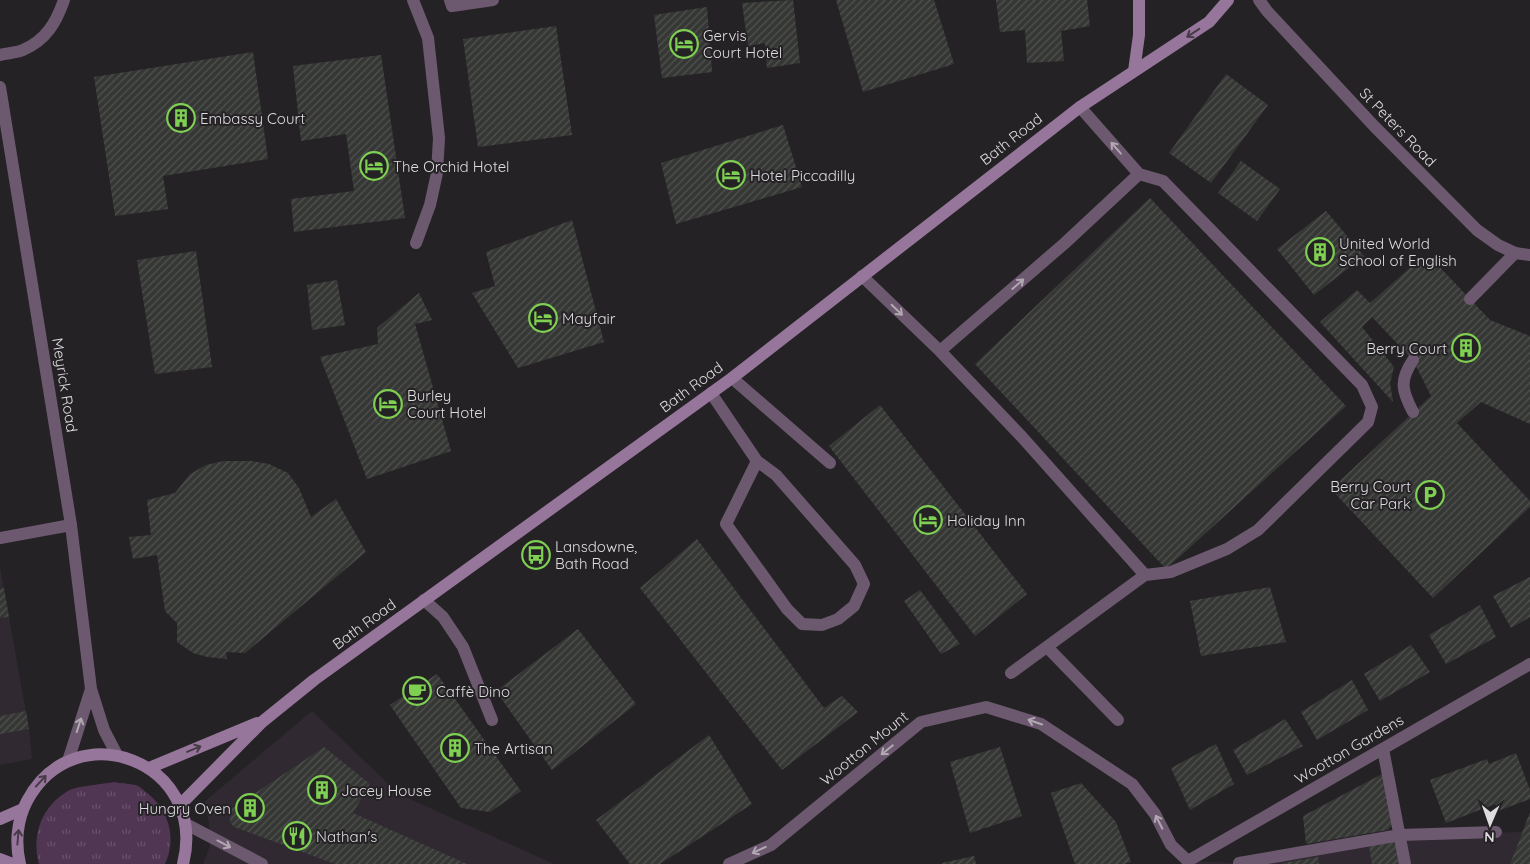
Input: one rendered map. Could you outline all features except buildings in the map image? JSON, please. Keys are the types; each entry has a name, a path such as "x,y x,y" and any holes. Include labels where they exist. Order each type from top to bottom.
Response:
{"main road":[{"path":"1134,70 1139,35 1139,0"},
{"name":"Bath Road","path":"180,805 262,722 314,680 732,378 1080,106 1210,22 1228,0"},
{"name":"Bath Road","path":"149,768 262,722"},
{"path":"20,864 17,851 18,833 23,809 34,789 49,773 68,762 92,755 117,755 134,760 149,768 167,784 180,805 186,824 187,848 183,864"},
{"path":"0,819 23,809"},
{"path":"0,859 13,864"}],"street":[{"path":"0,55 22,51 42,38 57,20 64,0"},
{"path":"413,0 428,38 439,138 437,173 430,205 416,243"},
{"path":"450,0 452,6 493,0"},
{"name":"St Peters Road","path":"1260,0 1267,11 1374,126 1477,230 1498,245 1515,253 1530,255"},
{"name":"Meyrick Road","path":"0,87 71,526 91,689 104,730 117,755"},
{"path":"1011,673 1145,576 1171,572 1227,549 1258,530 1368,422 1372,407 1362,385 1170,187 1163,181 1139,174 1080,106"},
{"path":"940,351 1065,243 1139,174"},
{"path":"1470,299 1515,253"},
{"path":"862,276 940,351 1022,437 1145,576"},
{"path":"1413,360 1406,371 1403,383 1405,396 1414,412"},
{"path":"732,378 830,463"},
{"path":"711,393 757,461 776,475 855,565 864,584 854,606 838,619 822,625 802,624 786,609 726,524 757,461"},
{"path":"0,538 71,526"},
{"path":"424,600 443,618 463,647 492,720"},
{"path":"1046,647 1118,720"},
{"name":"Wootton Gardens","path":"1189,862 1530,664"},
{"name":"Meyrick Road","path":"68,762 91,689"},
{"name":"Wootton Mount","path":"729,864 771,845 921,722 986,707 1041,724 1132,784 1155,814 1171,845 1189,862"},
{"path":"1383,749 1406,864"},
{"path":"186,824 262,864"},
{"path":"1239,863 1400,835 1496,832"}],"shaded area":[{"path":"0,567 29,729 32,759 0,765"},
{"path":"312,711 399,794 554,864 203,864 210,846 209,822 203,803"},
{"path":"1522,832 1510,864 1177,864 1188,861 1239,863 1400,835"}],"green space":[{"path":"114,782 132,784 139,787 155,800 166,816 169,826 170,845 165,864 39,864 36,842 38,832 45,813 51,805 59,797 72,789"}],"place":[{"name":"Gervis Court Hotel","path":"684,44"},
{"name":"Embassy Court","path":"181,118"},
{"name":"The Orchid Hotel","path":"374,166"},
{"name":"Hotel Piccadilly","path":"731,175"},
{"name":"United World School of English","path":"1320,252"},
{"name":"Mayfair","path":"543,318"},
{"name":"Berry Court","path":"1466,348"},
{"name":"Burley Court Hotel","path":"388,404"},
{"name":"Berry Court Car Park","path":"1430,495"},
{"name":"Holiday Inn","path":"928,520"},
{"name":"Lansdowne, Bath Road","path":"536,555"},
{"name":"Caffè Dino","path":"417,691"},
{"name":"The Artisan","path":"455,748"},
{"name":"Jacey House","path":"322,790"},
{"name":"Hungry Oven","path":"250,808"},
{"name":"Nathan's","path":"297,836"}]}
